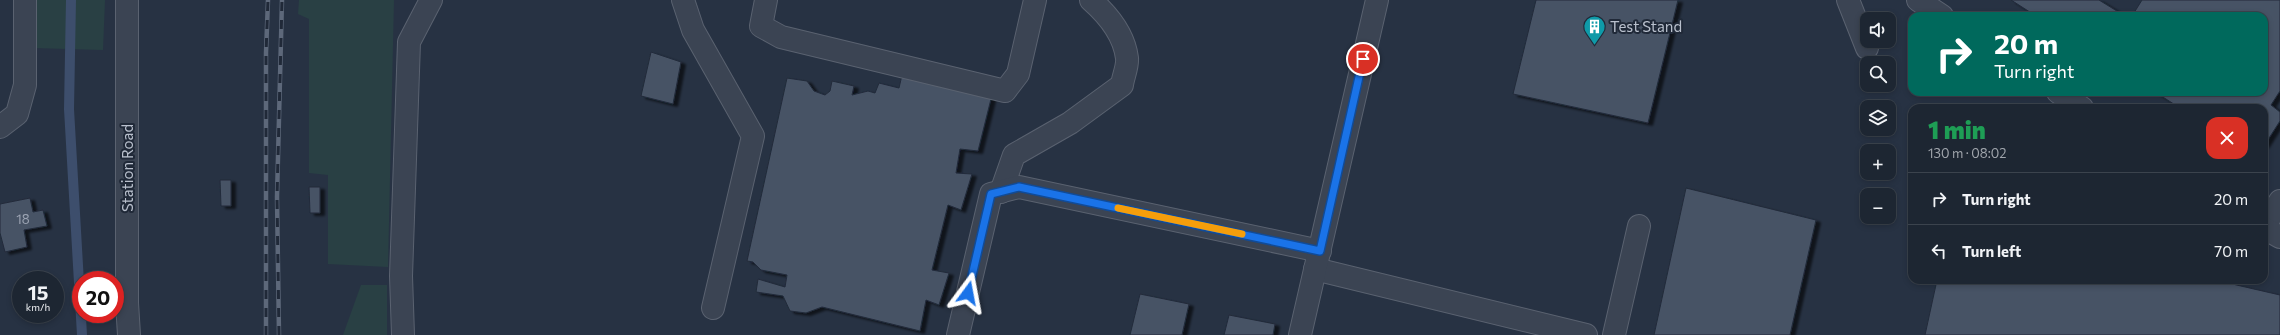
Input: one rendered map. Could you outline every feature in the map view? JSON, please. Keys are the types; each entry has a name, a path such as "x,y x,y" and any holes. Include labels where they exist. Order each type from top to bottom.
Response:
{"street":[{"path":"0,127 17,114 25,85 25,0"},
{"name":"Station Road","path":"127,0 127,303 129,335"},
{"path":"403,335 401,276 408,42 431,0"},
{"path":"683,0 693,30 753,136 712,308"},
{"path":"766,0 761,26 781,37 1005,91 1018,74 1035,0"},
{"path":"1001,192 1014,155 1070,123 1122,86 1127,59 1120,32 1102,9 1091,0"},
{"path":"1300,335 1377,0"},
{"path":"1848,0 1860,30"},
{"path":"1918,0 1936,12"},
{"path":"2064,96 2076,104"},
{"path":"958,335 991,194 1019,187 1317,260 1586,335"},
{"path":"2268,221 2280,201"},
{"path":"1614,335 1639,226"},
{"path":"2268,230 2280,237"}],"green space":[{"path":"33,0 105,0 103,50 33,48"},
{"path":"299,0 394,0 388,267 328,264 328,175 309,173 309,19 298,14"},
{"path":"361,285 387,285 387,335 343,335"}],"building":[{"name":"Test Stand","path":"1536,0 1678,0 1648,123 1513,94"},
{"path":"2011,0 2099,0 2118,12 2030,12"},
{"path":"2142,0 2280,0 2280,91 2271,105 2280,112 2280,121 2268,140 2268,104 2174,104 2161,96 2268,96 2268,12 2134,12"},
{"path":"651,52 681,62 673,104 641,96"},
{"path":"902,75 992,95 978,151 960,149 956,173 972,174 961,210 948,205 932,270 949,273 939,305 926,300 920,331 822,307 806,313 790,311 783,296 756,292 758,279 785,287 787,275 761,270 753,262 747,261 787,78 807,81 814,91 825,95 830,91 832,81 854,86 852,95 868,91 875,93 879,83 899,88"},
{"path":"220,180 231,180 231,206 221,206"},
{"path":"309,187 320,187 320,213 310,213"},
{"path":"1686,188 1816,220 1790,335 1654,335"},
{"path":"30,198 33,212 43,210 47,226 24,230 27,247 5,252 0,233 0,204"},
{"path":"1936,284 2232,284 2280,295 2280,335 1925,335"},
{"path":"1140,294 1189,304 1182,335 1130,335"},
{"path":"1229,315 1275,324 1273,335 1224,335"}],"waterway":[{"path":"71,0 69,109 82,335"}],"railway":[{"path":"266,335 266,53 268,0"},
{"path":"279,335 277,197 282,0"}],"slow traffic":[{"path":"1118,208 1242,234"}],"place":[{"name":"Test Stand","path":"1595,46"}],"route":[{"path":"968,293 991,194 1019,187 1320,251 1363,59"}]}
